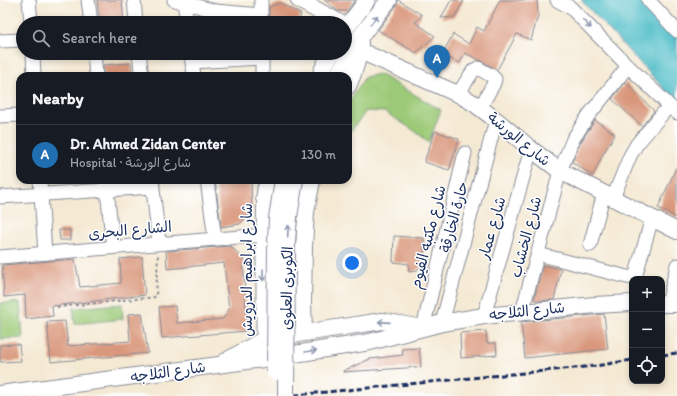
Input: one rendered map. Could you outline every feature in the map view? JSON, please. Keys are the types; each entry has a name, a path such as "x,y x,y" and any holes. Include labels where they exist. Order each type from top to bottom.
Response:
{"main road":[{"path":"299,0 326,16"},
{"path":"352,18 367,0"},
{"path":"352,55 389,0"},
{"path":"352,76 356,67 360,44"},
{"name":"شارع الورشة","path":"360,44 458,94 496,120 560,171 677,231"},
{"path":"340,72 348,60"},
{"path":"264,198 268,184"},
{"name":"الكوبرى العلوى","path":"275,396 276,241 277,218 282,184"},
{"name":"الكوبرى العلوى","path":"286,396 287,241 294,184"},
{"path":"304,333 304,247 306,212 311,184"},
{"name":"شارع الثلاجه","path":"0,394 262,359 370,342 442,323 484,316 629,303"},
{"name":"شارع الثلاجه","path":"217,365 263,340 382,321 423,328"}],"street":[{"path":"29,0 30,16"},
{"path":"88,0 90,16"},
{"path":"134,0 135,16"},
{"path":"261,0 261,16"},
{"path":"557,0 571,8 673,110 642,139 630,156 609,196 590,245"},
{"path":"648,0 677,31"},
{"path":"179,1 216,11 244,16"},
{"path":"179,1 184,16"},
{"path":"0,41 16,40"},
{"path":"33,60 34,72"},
{"path":"95,60 96,72"},
{"path":"141,60 142,72"},
{"path":"191,60 193,72"},
{"path":"262,60 262,72"},
{"name":"شارع الخشاب","path":"522,312 560,171 573,139 588,115 628,66"},
{"path":"458,94 473,70 476,68 492,76 495,79 494,83 480,108"},
{"path":"0,116 16,115"},
{"name":"حارة الخارقة","path":"442,323 496,120"},
{"name":"شارع عمار","path":"484,316 531,149"},
{"name":"شارع مكتبه الفيوم","path":"423,328 465,153"},
{"path":"40,184 45,253"},
{"path":"0,197 41,194 107,185 130,184"},
{"path":"153,184 159,243"},
{"path":"208,184 215,239"},
{"name":"شارع ابراهيم الدرويش","path":"262,359 264,184"},
{"path":"107,185 113,247"},
{"path":"538,254 631,278 636,274 652,218"},
{"name":"الشارع البحرى","path":"0,257 263,235"},
{"path":"669,304 677,265"}],"path":[{"path":"57,308 156,298 159,243"}],"green space":[{"path":"379,74 441,110 429,142 385,112 366,111 352,130 352,97 365,77"},
{"path":"20,302 23,338 0,339 0,303"},
{"path":"122,304 123,319 75,324 73,308"}],"water":[{"path":"581,0 641,0 677,37 677,100 669,94"}],"building":[{"path":"97,0 122,0 123,16 99,16"},
{"path":"324,0 355,0 347,11 338,11"},
{"path":"398,0 422,15 415,22 435,36 416,53 378,30 396,6"},
{"path":"451,0 464,0 455,17 441,18"},
{"path":"500,0 537,0 538,16 531,40 517,34 497,70 465,53 460,63 442,55 453,34 469,44 477,27 484,31"},
{"path":"280,3 301,14 300,16 269,16 269,7"},
{"path":"131,63 132,72 104,72 103,65"},
{"path":"626,82 654,111 642,126 612,99"},
{"path":"595,120 615,134 603,154 593,176 572,162 579,145"},
{"path":"435,131 459,139 449,170 424,162"},
{"path":"677,166 677,218 658,208"},
{"path":"216,184 251,184 252,211 240,224 221,227"},
{"path":"59,230 70,230 70,240 60,240"},
{"path":"394,236 424,238 424,263 416,271 409,272 409,264 393,262"},
{"path":"231,246 243,259 247,331 162,338 159,307 175,306 177,323 223,319 229,309 224,263 167,269 166,251"},
{"path":"142,257 145,295 52,306 53,316 26,319 25,295 4,297 2,265 75,259 80,287 121,283 120,259"},
{"path":"543,265 561,269 554,300 537,301 534,299"},
{"path":"142,313 148,353 51,362 47,322 65,321 68,346 130,341 128,314"},
{"path":"604,314 608,349 525,358 521,322"},
{"path":"486,331 487,343 496,343 497,355 461,358 460,333"},
{"path":"19,344 21,361 0,362 0,345"},
{"path":"419,348 421,367 343,372 370,359 403,355 402,349"}],"railway":[{"path":"665,355 677,353"},
{"path":"285,396 595,366 629,360"}],"place":[{"name":"Dr. Ahmed Zidan Center","path":"437,78"}]}
